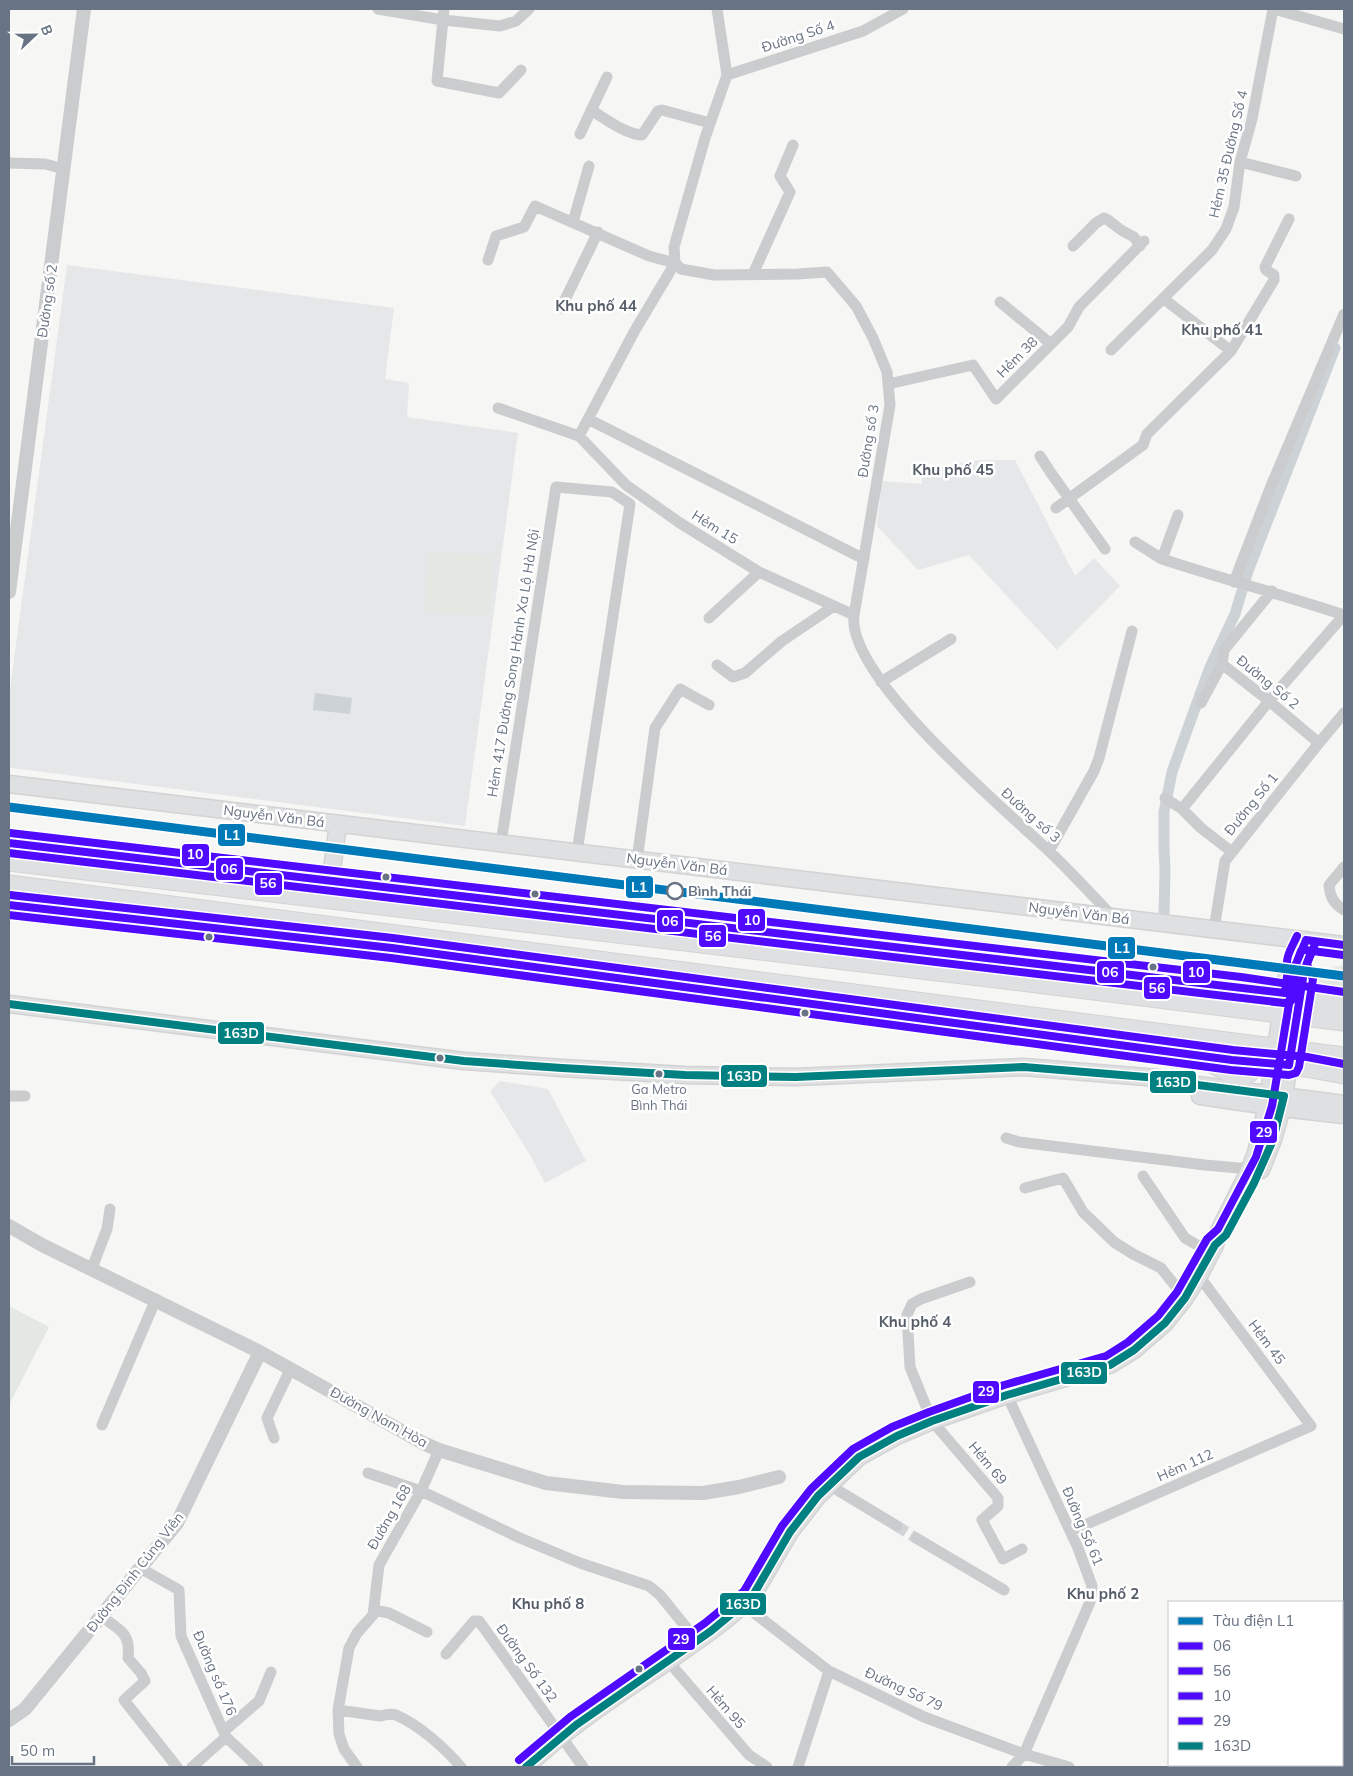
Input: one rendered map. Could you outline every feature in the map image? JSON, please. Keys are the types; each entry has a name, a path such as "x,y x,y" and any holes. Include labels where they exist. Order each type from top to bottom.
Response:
{"highway":[{"path":"9,843 330,890 1344,1021"},
{"path":"9,862 330,890 1293,994 1344,1002"},
{"path":"9,885 1234,1043 1344,1074"},
{"path":"9,906 392,948 1198,1056 1252,1062 1283,1056 1344,1057"},
{"path":"1234,1043 1252,1062"}],"main road":[{"name":"Nguyễn Văn Bá","path":"9,784 1344,945"},
{"path":"330,890 338,824"},
{"path":"1213,1249 1226,1235 1265,1162 1293,994 1303,978 1296,964 1306,940"},
{"path":"9,1004 464,1061 685,1075 796,1077 1024,1067 1158,1078 1172,1091 1276,1101 1344,1104"},
{"path":"1276,1101 1344,1115"},
{"path":"526,1767 560,1736 698,1642 744,1605 752,1597 790,1532 818,1496 859,1457 897,1436 932,1421 1007,1395 1110,1365 1134,1350 1164,1323 1185,1298 1199,1276 1250,1169 1276,1101"}],"street":[{"name":"Đường số 2","path":"9,592 84,9"},
{"path":"378,9 444,14 500,26 516,21 529,9"},
{"path":"498,408 579,436 634,332 675,263 674,247 710,123 727,75 717,9"},
{"name":"Đường Số 4","path":"727,75 864,31 903,9"},
{"path":"1274,9 1344,29"},
{"name":"Hẻm 35 Đường Số 4","path":"1111,350 1212,250 1226,229 1234,207 1240,162 1252,119 1274,9"},
{"path":"444,14 437,81 498,92 521,70"},
{"path":"580,134 607,77"},
{"path":"591,110 623,129 642,135 658,111 662,110 710,123"},
{"path":"753,274 790,192 780,176 793,145"},
{"path":"1240,162 1296,176"},
{"path":"9,163 45,164 64,169"},
{"path":"573,222 589,166"},
{"name":"Đường số 3","path":"488,260 496,236 524,227 535,206 649,256 675,263 681,269 714,274 827,272 856,306 876,347 886,372 890,405 852,624 859,646 881,682 906,713 986,794 1049,851 1113,917"},
{"name":"Hẻm 38","path":"888,384 973,365 996,399 1052,344 1068,327 1079,307 1142,244 1104,218 1096,223 1073,246"},
{"path":"1056,508 1143,445 1147,434 1231,351 1274,280 1274,275 1266,270 1265,267 1290,219"},
{"path":"561,308 598,232"},
{"path":"1164,299 1231,351"},
{"path":"1000,302 1052,344"},
{"path":"1234,582 1271,486 1344,314"},
{"path":"588,418 864,559"},
{"name":"Hẻm 15","path":"579,436 626,485 680,523 759,572 854,615"},
{"path":"1040,456 1106,549"},
{"name":"Hẻm 417 Đường Song Hành Xa Lộ Hà Nội","path":"501,843 556,487 612,492 630,504 577,852"},
{"path":"1162,559 1178,515"},
{"path":"1135,542 1162,559 1234,582 1272,591 1344,615 1270,701 1182,809"},
{"path":"710,618 759,572"},
{"name":"Đường Số 2","path":"1272,591 1224,650 1222,664 1270,701 1319,743"},
{"path":"717,665 733,677 745,674 782,641 834,606"},
{"path":"1049,851 1094,771 1132,631"},
{"path":"881,682 950,639"},
{"path":"1201,703 1222,664"},
{"path":"637,860 655,728 680,689 709,705"},
{"name":"Đường Số 1","path":"1214,929 1225,861 1344,714"},
{"path":"1165,798 1182,809 1201,828 1232,852"},
{"path":"1344,867 1329,885 1330,893 1336,905 1344,910"},
{"path":"9,1096 25,1096"},
{"path":"1006,1138 1020,1142 1250,1169"},
{"path":"1143,1176 1185,1238 1213,1249"},
{"path":"1025,1188 1063,1178 1083,1212 1114,1242 1161,1268 1185,1298"},
{"path":"92,1268 107,1230 110,1209"},
{"name":"Đường Nam Hòa","path":"9,1226 42,1245 156,1299 291,1368 423,1443 440,1450 546,1484 623,1492 703,1493 739,1487 779,1477"},
{"name":"Hẻm 45","path":"1199,1276 1311,1426"},
{"path":"932,1421 910,1367 907,1315 912,1304 921,1299 970,1282"},
{"path":"102,1425 156,1299"},
{"name":"Đường Đinh Củng Viên","path":"9,1720 25,1709 181,1516 260,1352"},
{"path":"274,1438 267,1418 291,1368"},
{"name":"Đường Số 61","path":"1007,1395 1070,1531 1092,1586 1090,1602 1024,1754"},
{"name":"Hẻm 69","path":"932,1421 998,1498 998,1506 982,1520 1003,1559 1022,1549"},
{"name":"Hẻm 112","path":"1070,1531 1311,1426"},
{"name":"Đường 168","path":"374,1610 379,1565 421,1491 440,1450"},
{"path":"368,1473 421,1491 520,1538 580,1563 648,1586 660,1595 698,1642"},
{"path":"829,1485 897,1526"},
{"path":"916,1538 1004,1590"},
{"name":"Đường số 176","path":"140,1568 179,1590 182,1636 225,1734 258,1767"},
{"name":"Đường Số 79","path":"744,1605 829,1671 924,1717 1024,1754 1069,1767"},
{"path":"357,1767 344,1749 339,1734 338,1710 349,1648 356,1633 374,1615 374,1610 389,1613 427,1632"},
{"path":"101,1616 127,1637 129,1647 128,1658 141,1673 145,1681 124,1700 177,1767"},
{"name":"Đường Số 132","path":"446,1654 474,1621 479,1621 560,1736"},
{"name":"Hẻm 95","path":"668,1662 749,1755 767,1767"},
{"path":"798,1767 829,1671"},
{"path":"192,1767 259,1701 271,1672"},
{"path":"338,1710 380,1716 387,1714 396,1715 435,1740 461,1767"},
{"path":"560,1736 583,1767"},
{"path":"1012,1767 1024,1754"},
{"path":"1024,1754 1024,1767"}],"shaded area":[{"path":"67,265 394,308 385,379 409,383 407,417 518,433 465,826 11,768 9,766 9,696"},
{"path":"979,460 1015,460 1075,576 1094,558 1120,586 1057,650 969,555 918,570 877,526 882,481 922,484 921,470"},
{"path":"429,552 493,556 489,616 425,612"},
{"path":"315,693 352,698 350,714 313,710"},
{"path":"1344,965 1344,997 1318,994 1320,971"},
{"path":"500,1081 548,1089 586,1161 545,1183 490,1091"},
{"path":"9,1306 49,1327 9,1405"}],"waterway":[{"path":"1164,915 1164,812 1172,772 1210,667 1235,614 1248,571 1335,348"}],"tunnel":[{"path":"897,1526 916,1538"}],"metro line":[{"name":"L1","path":"9,807 1344,976"}],"transit line":[{"name":"10","path":"10,833 1241,977 1344,992"},
{"name":"06","path":"9,843 1285,993 1287,976 1296,964 1301,951"},
{"name":"56","path":"9,853 1284,1003 1290,1002 1294,998 1297,980 1305,968 1310,955"},
{"name":"10","path":"10,895 393,938 1233,1050 1307,1057 1344,1064"},
{"name":"06","path":"9,905 392,948 1232,1060 1289,1065 1303,978 1296,964 1306,940"},
{"name":"56","path":"9,915 391,958 1231,1070 1289,1075 1296,1073 1299,1067 1313,979 1307,964 1315,944"},
{"name":"29","path":"519,1760 570,1717 705,1623 744,1591 782,1526 811,1489 853,1449 892,1427 929,1412 1004,1385 1106,1356 1128,1342 1158,1316 1177,1292 1207,1239 1218,1229 1256,1157 1272,1106 1293,980 1287,962 1297,936"},
{"name":"06","path":"1306,940 1344,945"},
{"name":"56","path":"1305,950 1343,955"},
{"name":"163D","path":"9,1004 464,1061 685,1075 796,1077 1024,1067 1158,1078 1174,1082 1284,1096 1273,1140 1254,1183 1226,1235 1215,1245 1185,1298 1165,1323 1134,1350 1110,1365 1007,1395 932,1421 897,1436 859,1457 818,1496 790,1532 752,1597 711,1631 576,1725 526,1767"}],"place":[{"name":"Bình Thái","path":"675,891"},
{"name":"Ga Metro Bình Thái","path":"659,1074"}],"district":[{"name":"Khu phố 44","path":"596,306"},
{"name":"Khu phố 41","path":"1222,330"},
{"name":"Khu phố 45","path":"953,470"},
{"name":"Khu phố 4","path":"915,1322"},
{"name":"Khu phố 2","path":"1103,1594"},
{"name":"Khu phố 8","path":"548,1604"}]}
